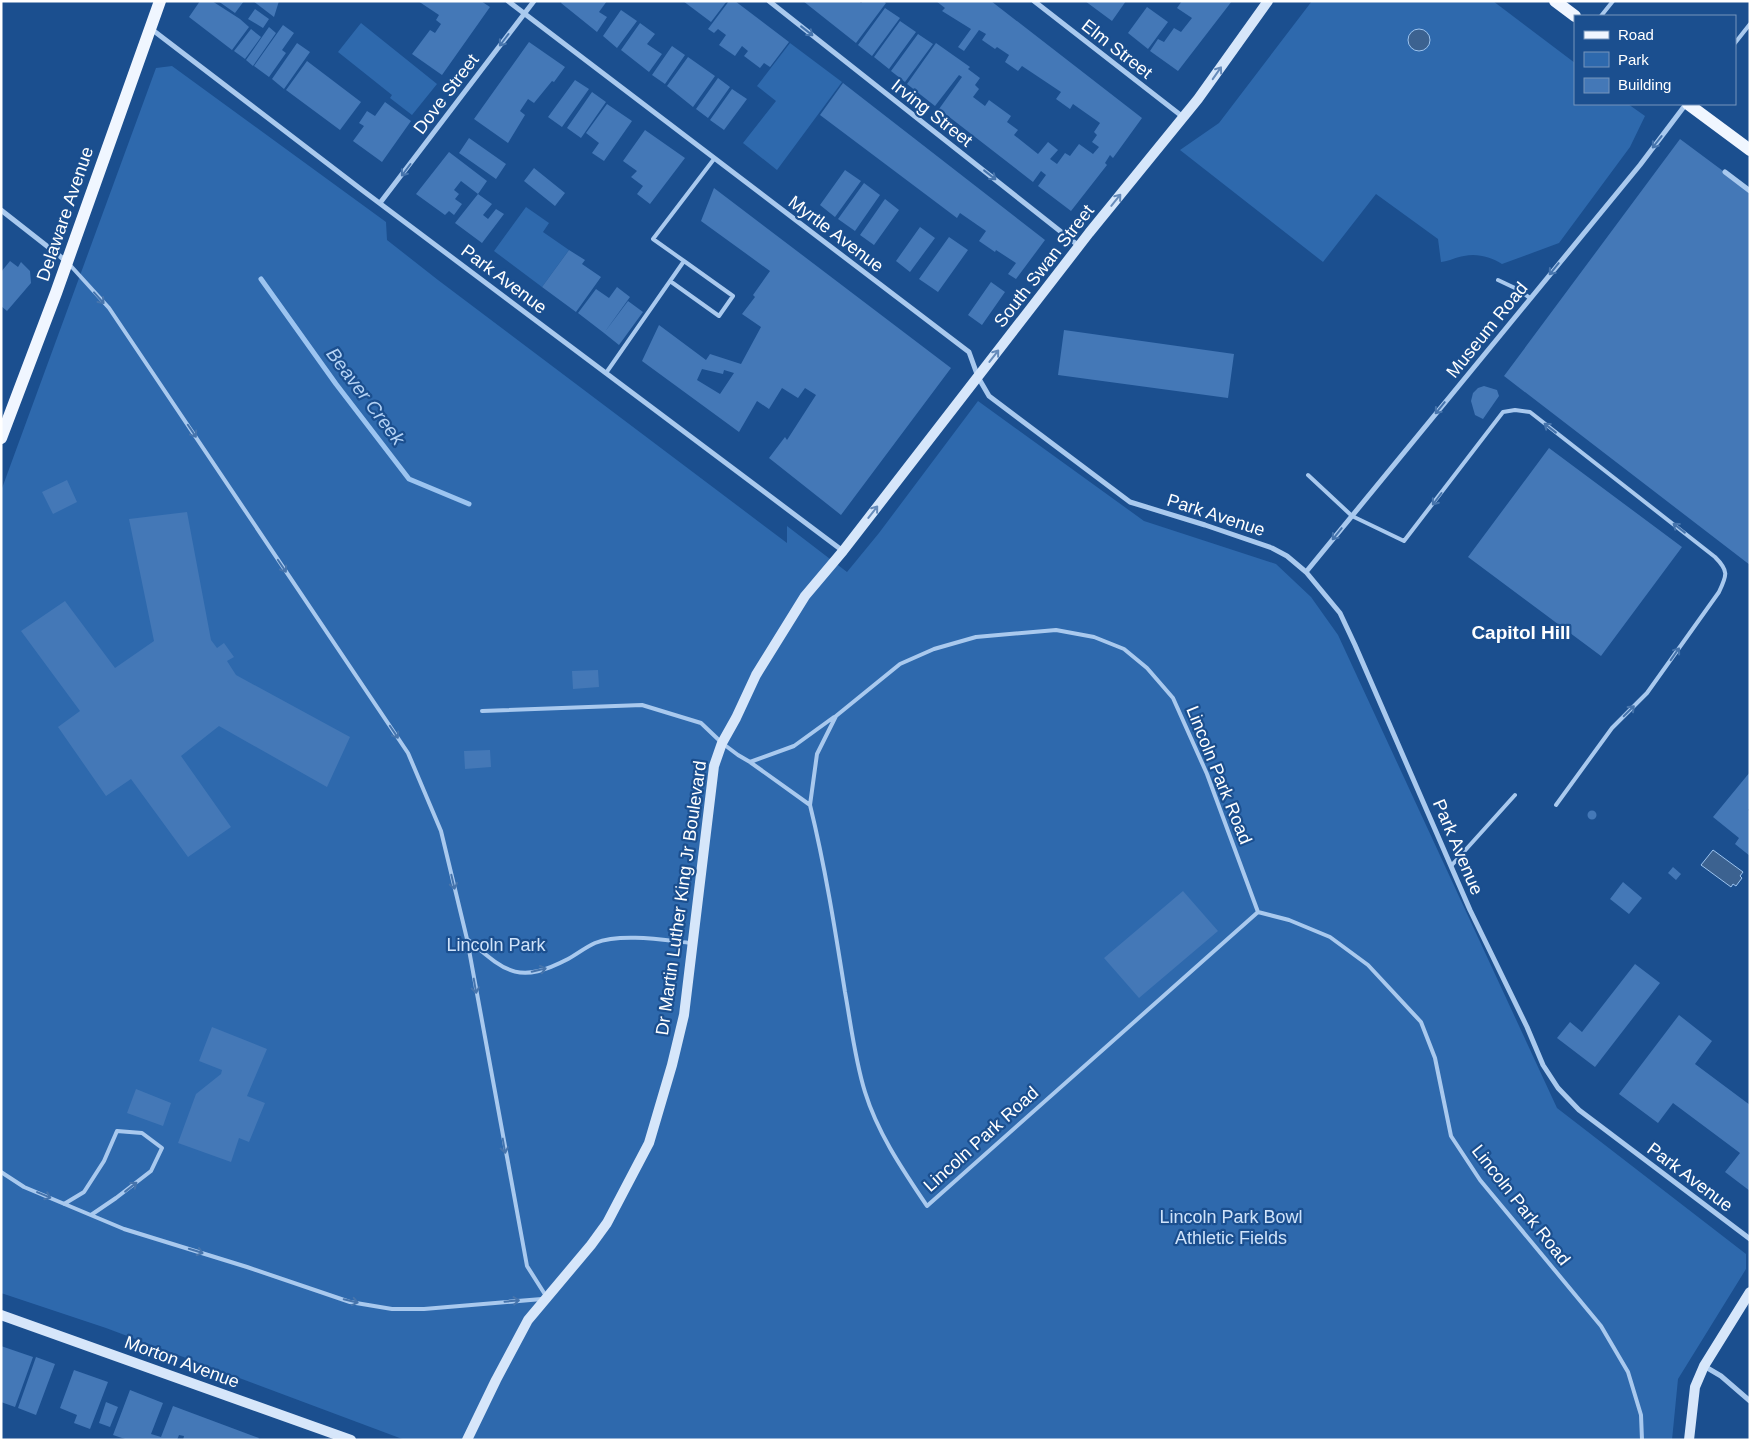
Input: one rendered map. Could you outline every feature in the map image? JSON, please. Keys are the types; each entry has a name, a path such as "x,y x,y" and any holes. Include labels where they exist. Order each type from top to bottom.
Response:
{"main road":[{"name":"Delaware Avenue","path":"1,438 67,262 160,1"},
{"path":"1555,1 1574,15"},
{"path":"1688,105 1750,150"}],"street":[{"name":"Myrtle Avenue","path":"508,1 969,352 978,377 989,396 1130,502"},
{"name":"Dove Street","path":"380,203 534,1"},
{"name":"Irving Street","path":"769,1 1079,246"},
{"name":"Elm Street","path":"1034,1 1184,118"},
{"name":"South Swan Street","path":"843,551 1079,246 1184,118 1268,1"},
{"name":"Park Avenue","path":"150,28 843,551"},
{"name":"Museum Road","path":"1306,572 1640,165 1686,105"},
{"path":"1725,172 1750,191"},
{"path":"1,210 67,262"},
{"name":"Park Avenue","path":"1130,502 1272,548 1287,556 1306,572 1344,621 1470,910 1527,1027 1543,1065 1558,1088 1579,1110 1750,1240"},
{"name":"Dr Martin Luther King Jr Boulevard","path":"468,1440 496,1380 528,1320 607,1223 649,1143 672,1065 684,1015 714,766 722,743 756,675 805,596 843,551"},
{"path":"1689,1440 1695,1387 1704,1366 1750,1292"},
{"name":"Morton Avenue","path":"1,1315 351,1440"},
{"path":"1704,1366 1721,1376 1750,1401"}],"lane":[{"path":"1602,15 1613,1"},
{"path":"1736,42 1750,24"},
{"path":"670,281 719,316 733,296 653,239 714,158"},
{"path":"606,373 684,261"},
{"path":"1,1172 24,1187 124,1229 247,1267 350,1302 392,1309 424,1309 547,1298 527,1266 467,938 441,831 408,753 109,308 67,262"},
{"path":"1498,280 1530,298"},
{"path":"1308,475 1352,516 1404,541 1503,412 1515,410 1530,412 1724,566 1726,576 1719,592 1647,693 1612,728 1556,804"},
{"name":"Lincoln Park Road","path":"750,762 794,746 836,716 900,664 934,649 976,637 1056,630 1094,637 1124,649 1147,668 1173,698 1207,774 1258,912"},
{"path":"482,712 642,705 701,723 738,755 810,804"},
{"name":"Lincoln Park Road","path":"836,716 817,754 810,804 822,851 856,1054 865,1092 875,1119 893,1154 927,1206 1258,912"},
{"path":"1452,866 1515,795"},
{"name":"Lincoln Park Road","path":"1258,912 1289,920 1330,937 1368,965 1422,1022 1435,1058 1452,1136 1480,1180 1601,1326 1628,1372 1641,1415 1642,1440"},
{"path":"467,938 498,965 521,973 540,972 596,943 613,940 642,938 692,944"},
{"path":"64,1204 84,1192 104,1161 116,1131 142,1133 162,1148 151,1171 91,1215"}],"green space":[{"path":"1312,1 1493,1 1574,62 1574,105 1629,105 1645,116 1630,147 1559,243 1502,264 1479,255 1469,255 1441,262 1438,239 1376,194 1323,262 1180,150 1219,123"},
{"path":"361,23 437,84 412,115 390,98 392,95 338,52"},
{"path":"790,43 842,82 777,170 743,143 776,101 757,86"},
{"name":"Lincoln Park","path":"172,66 386,222 387,240 787,543 787,526 847,572 879,533 978,401 1144,521 1276,564 1311,597 1338,635 1557,1108 1746,1254 1746,1269 1678,1379 1672,1440 405,1440 106,1328 1,1293 1,491 156,68"},
{"path":"526,207 549,223 543,232 569,250 542,287 494,251"}],"shaded area":[{"path":"1419,29 1427,32 1430,40 1427,48 1419,51 1411,48 1408,40 1411,32"},
{"path":"1713,850 1743,872 1740,876 1742,878 1736,886 1733,884 1731,887 1701,865"}],"building":[{"path":"200,1 212,1 249,27 232,50 189,17"},
{"path":"218,1 244,1 235,13"},
{"path":"253,1 279,1 274,17"},
{"path":"418,1 481,1 490,7 442,75 412,54 430,30 435,33 441,24 436,20 439,15"},
{"path":"562,1 607,1 599,12 607,17 597,32 561,3"},
{"path":"683,1 727,1 711,22"},
{"path":"729,1 735,1 789,42 770,67 764,63 760,68 744,56 748,51 742,46 735,56 719,45 726,35 718,29 714,33 708,29"},
{"path":"803,1 859,1 861,3 863,1 883,1 886,3 856,43"},
{"path":"936,1 991,1 1142,118 1113,158 1110,155 1105,163 1107,165 1071,211 1038,186 1046,175 1041,171 1033,182 939,109 962,77 959,75 935,106 907,84 936,43 970,67 968,69 980,78 975,85 979,89 973,97 985,106 989,100 1011,116 1007,122 1018,130 1014,135 1038,154 1048,142 1058,150 1050,159 1057,164 1065,153 1070,156 1079,144 1093,154 1099,147 1092,142 1097,135 1094,132 1100,123 1073,104 1070,109 1056,99 1061,92 1022,66 1018,71 1005,62 1009,55 997,47 995,49 982,40 986,34 979,30 964,51 958,47 971,29 942,11 945,8"},
{"path":"1085,1 1126,1 1112,21"},
{"path":"1182,1 1232,1 1178,71 1150,51 1158,39 1164,42 1174,28 1181,32 1192,18 1177,8"},
{"path":"1147,7 1168,22 1148,49 1128,33"},
{"path":"885,8 900,18 872,56 858,45"},
{"path":"255,9 269,19 263,28 248,19"},
{"path":"621,10 637,21 617,48 603,36"},
{"path":"900,21 916,32 889,69 874,57"},
{"path":"640,23 655,34 647,44 662,54 649,72 621,50"},
{"path":"283,25 294,33 282,50 286,53 269,77 254,66"},
{"path":"269,27 276,33 253,66 246,60"},
{"path":"251,29 261,37 245,59 234,51"},
{"path":"918,34 933,44 905,82 891,71"},
{"path":"529,42 565,67 534,103 528,99 520,111 525,115 508,143 474,119"},
{"path":"297,43 310,52 284,89 272,79"},
{"path":"672,46 685,55 665,84 652,75"},
{"path":"688,57 715,76 693,107 667,86"},
{"path":"307,61 361,102 340,130 286,90"},
{"path":"718,78 730,87 708,118 696,109"},
{"path":"575,80 589,89 562,127 548,117"},
{"path":"843,83 1045,240 1016,279 1008,274 1016,263 979,241 986,231 960,213 957,218 820,115"},
{"path":"732,89 747,99 724,130 710,120"},
{"path":"592,92 606,102 581,138 567,128"},
{"path":"385,102 411,121 382,162 353,141 364,126 359,123 367,111 375,116"},
{"path":"607,104 632,121 604,161 592,153 599,143 586,133"},
{"path":"645,130 685,158 650,204 637,194 643,186 631,177 637,171 623,161"},
{"path":"469,138 506,164 496,179 459,153"},
{"path":"1680,139 1750,191 1750,565 1504,376"},
{"path":"449,152 487,181 478,194 461,181 454,190 459,194 455,199 462,204 454,215 449,211 445,215 416,194"},
{"path":"534,168 565,193 555,206 524,181"},
{"path":"845,170 861,181 835,217 820,205"},
{"path":"864,183 880,195 855,231 838,219"},
{"path":"714,188 951,368 841,515 769,458 785,437 787,440 816,395 805,388 798,398 782,388 769,409 757,401 739,432 642,361 659,325 706,360 710,354 741,364 761,327 742,314 755,297 753,295 770,271 701,221","holes":["702,369 723,374 724,370 734,373 720,394 697,380"]},
{"path":"478,194 492,204 483,215 488,219 496,209 504,214 482,243 455,223"},
{"path":"885,199 899,210 874,245 860,235"},
{"path":"920,227 935,238 910,272 896,261"},
{"path":"949,237 968,250 938,292 919,279"},
{"path":"569,250 585,260 582,264 601,277 576,312 542,287"},
{"path":"10,261 18,267 21,262 30,271 31,283 7,311 1,306 1,272"},
{"path":"991,282 1005,292 982,325 968,315"},
{"path":"617,287 630,297 604,333 578,313 596,289 609,298"},
{"path":"628,301 643,312 619,345 604,333"},
{"path":"1064,330 1234,354 1228,398 1058,375"},
{"path":"1484,386 1497,390 1499,396 1483,419 1475,415 1471,401 1473,393 1478,388"},
{"path":"1549,448 1682,547 1601,656 1468,557"},
{"path":"67,480 77,502 53,514 42,492"},
{"path":"187,512 211,640 217,648 224,643 234,657 227,661 236,675 350,737 327,787 219,726 181,756 231,827 188,857 131,779 106,796 58,727 80,711 21,631 65,601 115,668 154,641 129,519"},
{"path":"598,670 599,687 573,689 572,671"},
{"path":"490,750 491,767 465,769 464,751"},
{"path":"1750,772 1750,808 1748,810 1750,811 1750,856 1735,844 1739,838 1713,817"},
{"path":"1592,811 1596,815 1592,819 1588,815"},
{"path":"1673,867 1681,874 1676,880 1668,873"},
{"path":"1623,882 1642,898 1629,914 1610,899"},
{"path":"1183,891 1218,931 1139,998 1104,958"},
{"path":"1635,964 1660,983 1595,1067 1557,1038 1570,1022 1582,1032"},
{"path":"1679,1015 1712,1041 1695,1064 1750,1105 1750,1191 1725,1172 1740,1153 1673,1103 1658,1123 1619,1094"},
{"path":"212,1027 267,1049 247,1096 265,1103 249,1142 239,1138 231,1162 178,1143 196,1094 221,1074 222,1070 199,1061"},
{"path":"136,1089 171,1103 163,1126 127,1113"},
{"path":"1,1346 33,1357 15,1407 1,1402"},
{"path":"36,1357 55,1364 36,1415 18,1408"},
{"path":"74,1370 108,1382 90,1429 74,1423 77,1415 60,1408"},
{"path":"130,1390 163,1403 151,1434 161,1437 173,1406 259,1438 258,1440 183,1440 184,1436 179,1435 177,1440 128,1440 113,1435"},
{"path":"106,1402 118,1407 110,1427 99,1423"}],"waterway":[{"name":"Beaver Creek","path":"261,279 336,384 409,479 469,504"}],"district":[{"name":"Capitol Hill","path":"1521,632"}],"park label":[{"name":"Lincoln Park Bowl Athletic Fields","path":"1231,1227"}]}
